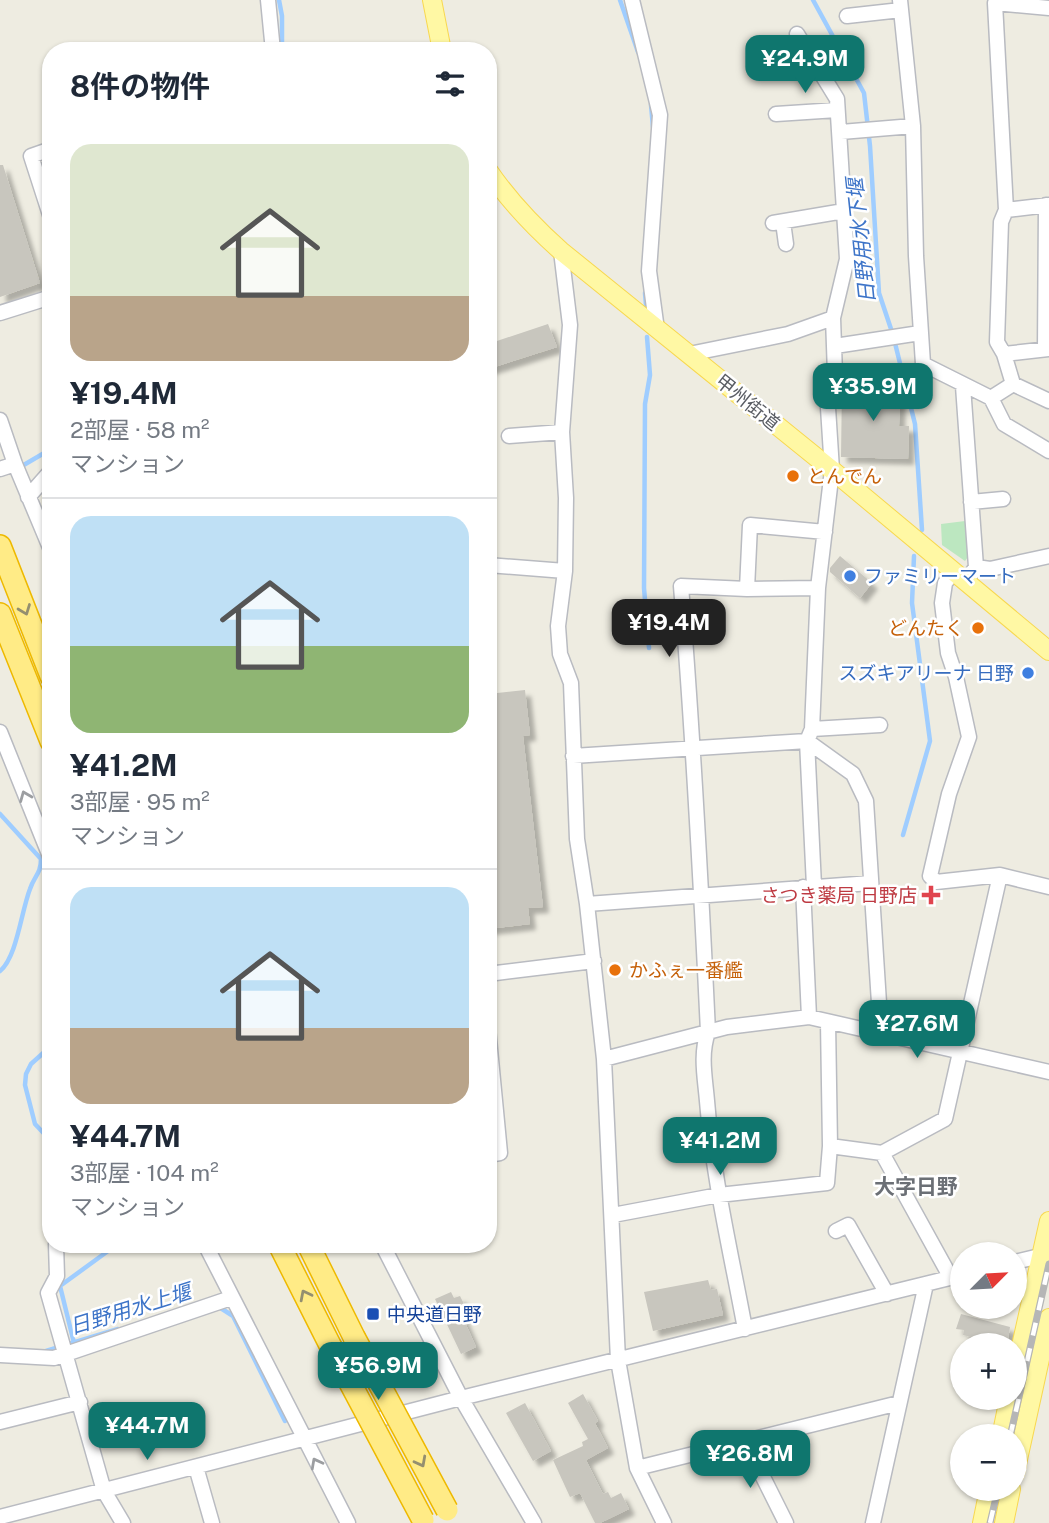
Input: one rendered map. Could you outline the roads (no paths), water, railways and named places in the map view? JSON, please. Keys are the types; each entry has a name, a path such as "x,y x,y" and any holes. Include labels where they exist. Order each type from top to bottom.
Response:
{"highway":[{"path":"0,546 42,653"},
{"path":"0,614 42,719"},
{"path":"284,1253 424,1521"},
{"path":"312,1253 354,1337 450,1516"}],"main road":[{"path":"432,0 440,42"},
{"name":"甲州街道","path":"497,182 526,219 561,251 832,470 1049,651"},
{"path":"1025,1333 1045,1255 1049,1221"},
{"path":"1026,1424 1049,1318"},
{"path":"982,1523 987,1501"},
{"path":"1004,1523 1009,1501"}],"street":[{"path":"268,0 273,42"},
{"path":"632,0 660,115 649,271 657,330"},
{"path":"1049,8 995,3 1006,210 1001,222 997,342 1004,354 1013,384 1049,401"},
{"path":"847,16 901,5 913,126 916,256 923,364 991,398 1004,424 1049,450"},
{"path":"797,34 837,99 848,259 833,318 835,374 827,392 832,470 818,588 810,735 809,1017"},
{"path":"776,114 837,110"},
{"path":"841,132 913,126"},
{"path":"42,152 31,156 42,190"},
{"path":"1004,354 1047,349 1047,205 1006,210"},
{"path":"786,244 778,222 844,211"},
{"path":"561,251 570,325 562,432 566,498 565,571 558,626 560,654 571,683 577,839 604,1059 618,1360 636,1468 664,1523"},
{"path":"0,313 42,300"},
{"path":"689,354 788,334 833,318"},
{"path":"835,346 920,333"},
{"path":"991,398 1013,384"},
{"path":"963,386 976,567"},
{"path":"0,420 42,529"},
{"path":"509,436 562,432"},
{"path":"0,469 15,464"},
{"path":"28,497 42,481"},
{"path":"971,502 1003,499"},
{"path":"747,589 750,525 825,532"},
{"path":"1049,556 990,569 976,567 960,578 946,583 942,603 948,653 969,737 949,794 930,876 936,882 1000,875 1049,887"},
{"path":"497,566 565,571"},
{"path":"745,1329 719,1195 708,1120 702,1049 708,1032 694,749 681,586 818,588"},
{"path":"573,756 694,749 880,726"},
{"path":"0,732 42,837"},
{"path":"810,735 853,774 866,801 881,1034"},
{"path":"830,1146 882,1153 945,1119 1000,875"},
{"path":"587,904 871,883"},
{"path":"497,973 594,961"},
{"path":"604,1059 727,1027 809,1017 1049,1072"},
{"path":"613,1215 719,1195 827,1183 830,1146 828,1022"},
{"path":"497,1122 500,1153 497,1154"},
{"path":"882,1153 950,1265"},
{"path":"836,1231 848,1224 887,1294"},
{"path":"56,1253 57,1276 48,1293 104,1491 123,1523"},
{"path":"207,1253 219,1302 304,1440 348,1523"},
{"path":"387,1253 461,1398 534,1523"},
{"path":"1027,1259 1045,1255"},
{"path":"0,1517 461,1398 950,1278"},
{"path":"873,1523 926,1284"},
{"path":"0,1354 54,1358 63,1349 219,1302"},
{"path":"0,1422 80,1402"},
{"path":"636,1468 899,1403"},
{"path":"745,1441 786,1523"},
{"path":"196,1467 212,1523"}],"waterway":[{"name":"日野用水上堰","path":"279,0 282,42"},
{"name":"日野用水下堰","path":"620,0 638,52"},
{"name":"日野用水下堰","path":"813,0 864,93 879,293 893,335 915,424 922,530"},
{"name":"日野用水下堰","path":"651,105 653,127"},
{"name":"日野用水下堰","path":"645,293 646,305"},
{"name":"日野用水下堰","path":"647,337 650,375 645,404 644,588 649,648"},
{"name":"日野用水上堰","path":"22,466 42,454"},
{"name":"日野用水下堰","path":"903,835 930,741 912,603 914,556"},
{"path":"0,814 41,859 11,956 0,971"},
{"path":"42,1054 31,1064 25,1085 35,1124 42,1131"},
{"path":"74,1343 60,1286 105,1253"},
{"name":"日野用水上堰","path":"219,1307 233,1316 285,1421"},
{"name":"日野用水上堰","path":"46,1351 118,1329"}],"railway":[{"path":"1013,1424 1049,1264"},
{"path":"990,1523 995,1501"}],"place":[{"name":"とんでん","path":"793,476"},
{"name":"ファミリーマート","path":"850,576"},
{"name":"どんたく","path":"978,628"},
{"name":"スズキアリーナ 日野","path":"1028,673"},
{"name":"さつき薬局 日野店","path":"931,895"},
{"name":"かふぇ一番艦","path":"615,970"},
{"name":"中央道日野","path":"373,1314"}],"district":[{"name":"大字日野","path":"916,1186"}]}
